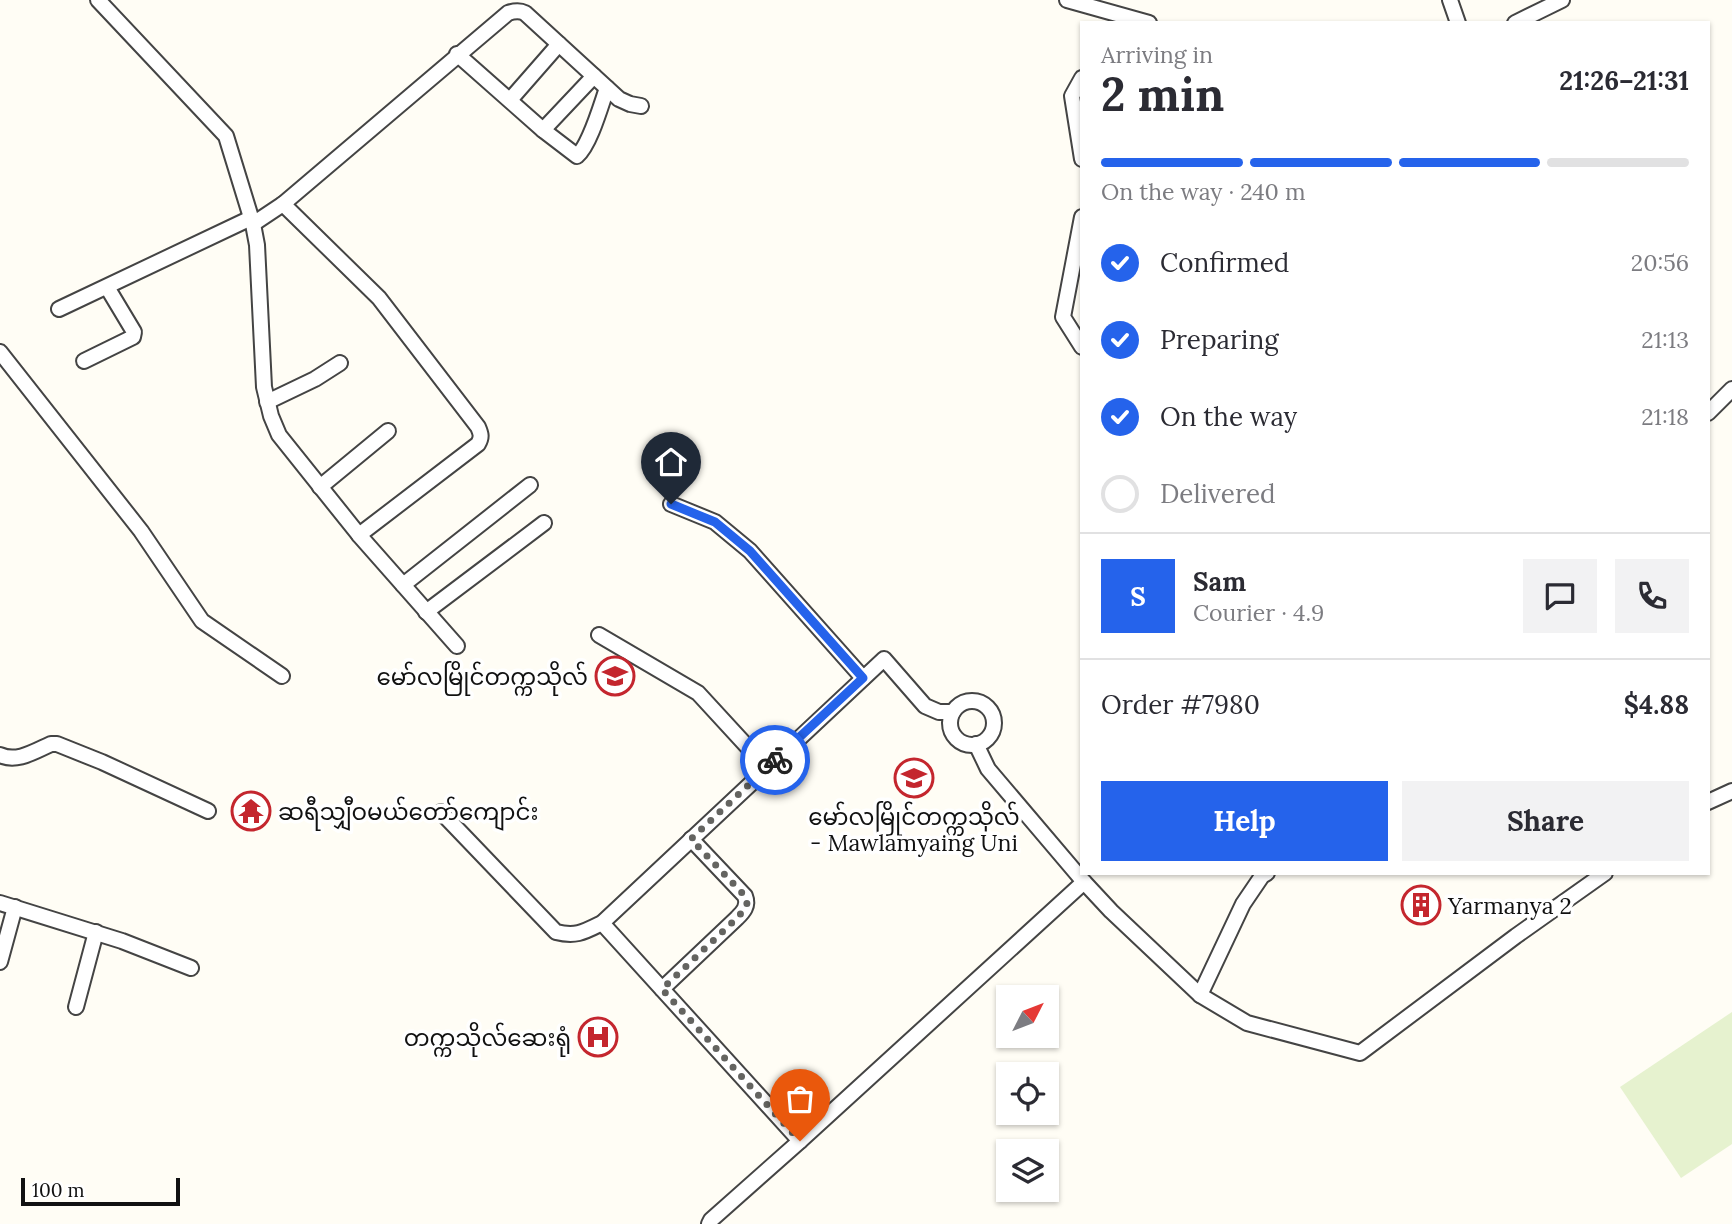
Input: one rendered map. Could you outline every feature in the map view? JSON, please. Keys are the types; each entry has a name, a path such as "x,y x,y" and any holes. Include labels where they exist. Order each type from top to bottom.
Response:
{"street":[{"path":"98,0 226,136 257,245 264,387 279,435 359,535 457,646"},
{"path":"1067,0 1099,16 1135,21"},
{"path":"1450,0 1457,21"},
{"path":"1519,21 1562,0"},
{"path":"59,309 252,221 283,204 508,13 525,13 619,99 641,106"},
{"path":"510,100 559,44"},
{"path":"457,54 543,130 577,156 580,155 607,88"},
{"path":"543,130 594,76"},
{"path":"1080,82 1072,96 1080,146"},
{"path":"283,204 379,298 480,433 478,444 359,535"},
{"path":"1080,228 1063,317 1080,343"},
{"path":"84,361 133,337 134,332 107,287"},
{"path":"0,352 141,531 202,621 282,676"},
{"path":"267,402 315,379 340,363"},
{"path":"1710,411 1732,389"},
{"path":"320,487 388,430"},
{"path":"403,585 530,485"},
{"path":"671,504 715,522 733,535 863,678"},
{"path":"426,612 544,523"},
{"path":"599,635 698,693 767,768"},
{"path":"441,812 556,932 573,935 602,923 884,659 925,706 939,712 953,712"},
{"path":"971,701 978,702 988,709 993,718 992,732 976,744 962,742 952,732 950,718 953,712 957,706 971,701"},
{"path":"0,755 7,759 16,758 57,744 208,811"},
{"path":"976,744 988,769 1084,882 1200,995 1247,1023 1360,1053 1602,875"},
{"path":"1710,801 1732,791"},
{"path":"662,989 737,918 747,904 745,896 691,839"},
{"path":"1200,995 1243,904 1264,875"},
{"path":"709,1224 1084,882"},
{"path":"0,903 96,932 191,968"},
{"path":"0,962 15,907"},
{"path":"602,923 800,1141"},
{"path":"76,1007 96,932"}],"green space":[{"path":"1732,1012 1732,1144 1681,1178 1620,1087"}],"way so far":[{"path":"775,760 691,839 745,896 747,904 737,918 662,989 800,1141"}],"place":[{"name":"မော်လမြိုင်တက္ကသိုလ်","path":"615,676"},
{"name":"မော်လမြိုင်တက္ကသိုလ် - Mawlamyaing Uni","path":"914,778"},
{"name":"ဆရီသျှီဝမယ်တော်ကျောင်း","path":"251,811"},
{"name":"Yarmanya 2","path":"1421,905"},
{"name":"တက္ကသိုလ်ဆေးရုံ","path":"598,1037"}],"route":[{"path":"671,504 715,522 733,535 863,678 775,760"}]}
